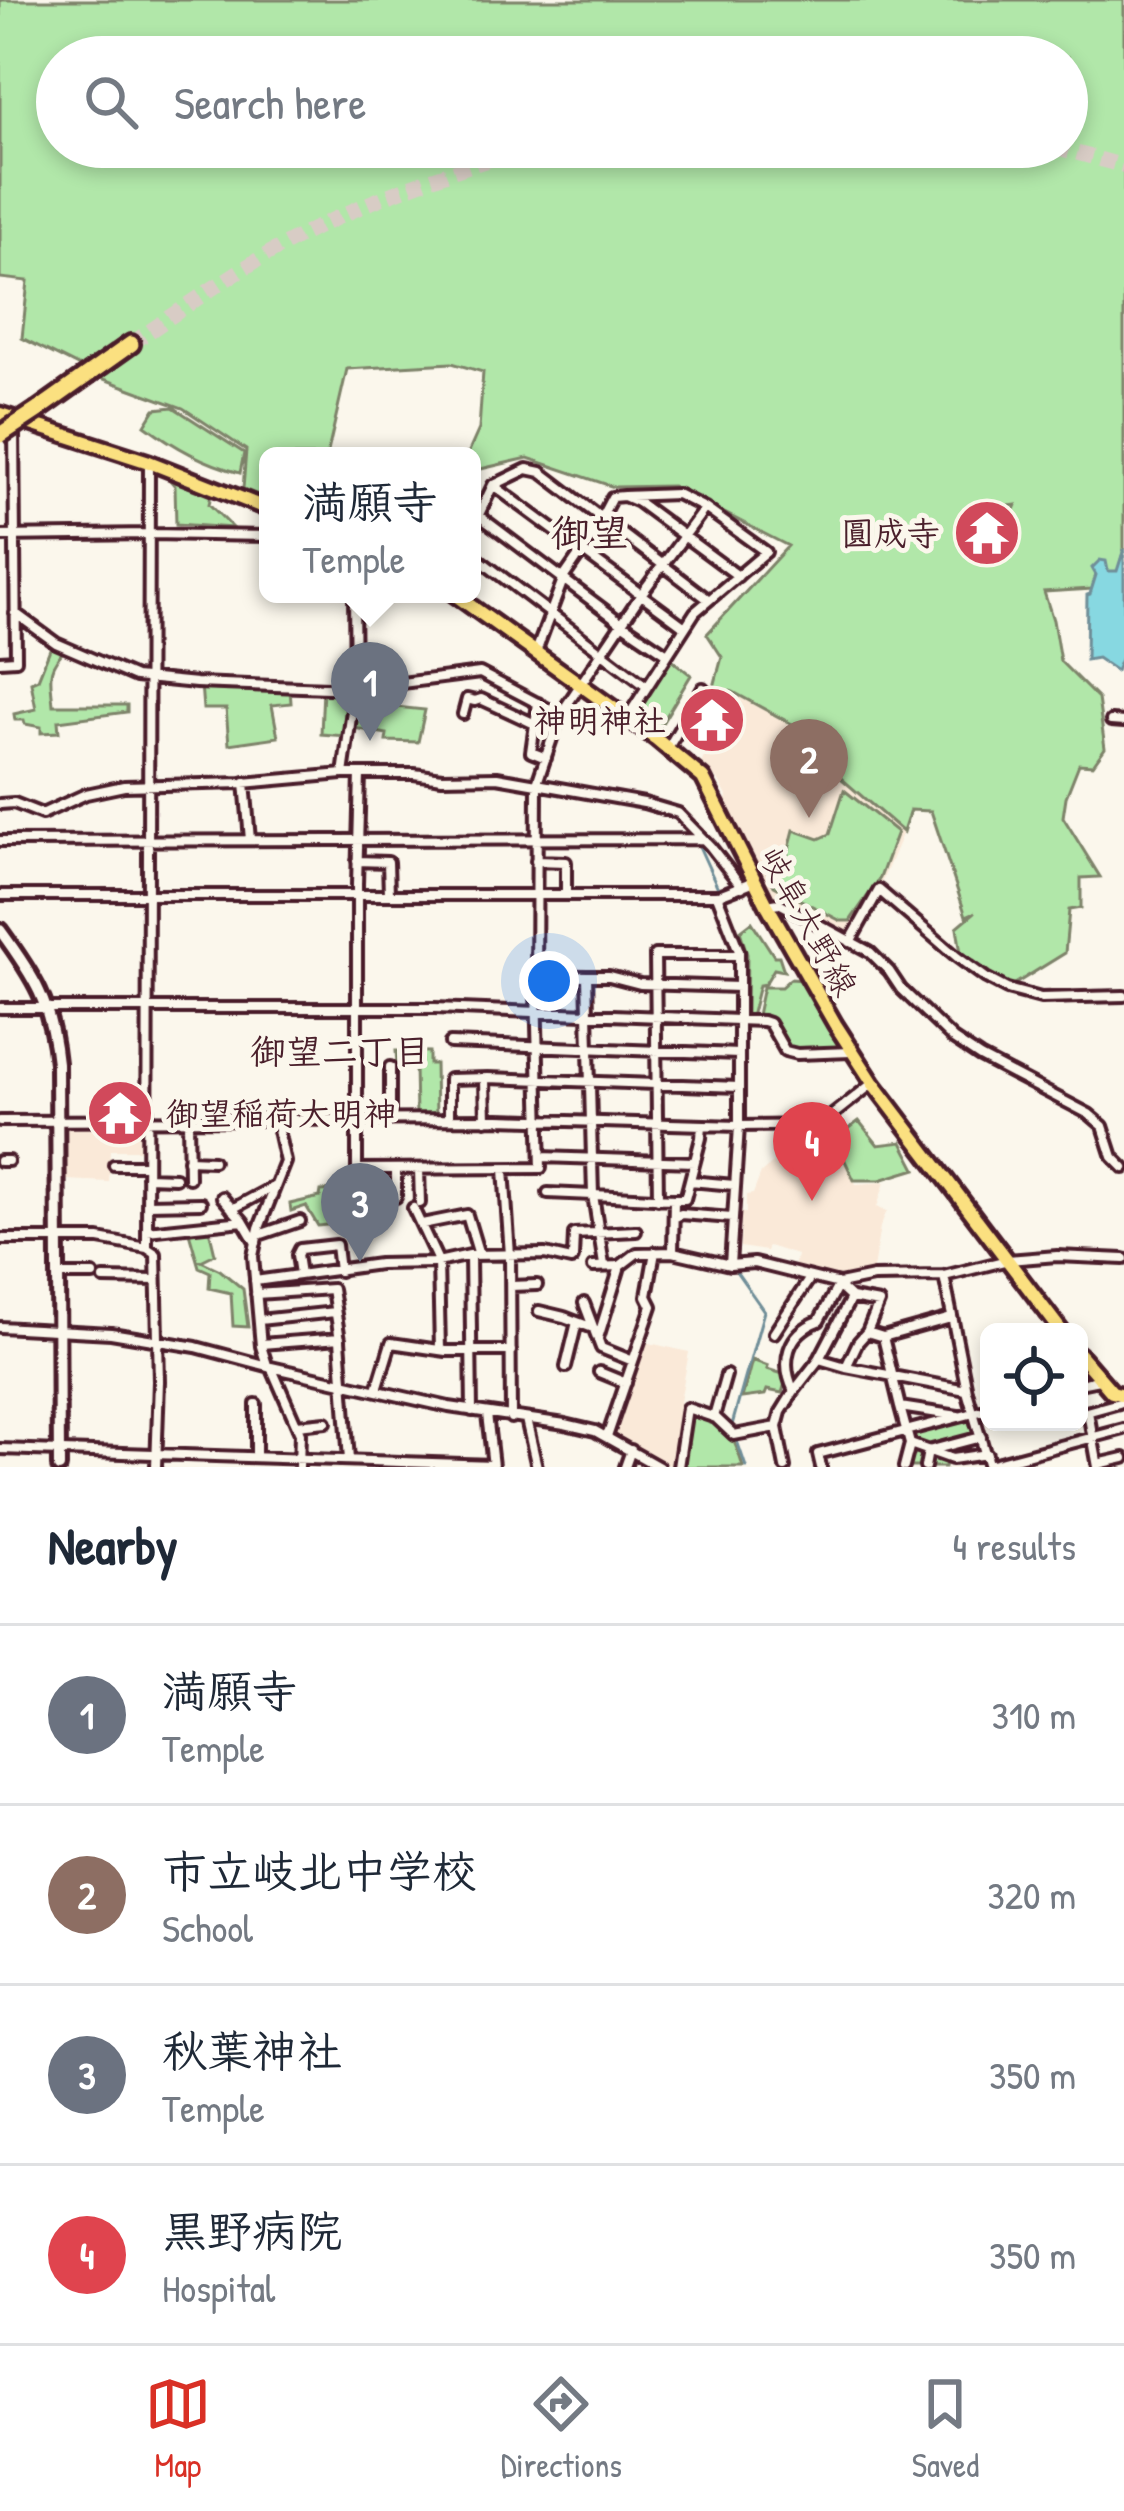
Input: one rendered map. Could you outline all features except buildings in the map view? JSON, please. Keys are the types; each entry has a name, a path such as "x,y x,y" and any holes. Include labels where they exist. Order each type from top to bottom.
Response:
{"highway":[{"path":"0,435 131,344"}],"main road":[{"path":"7,416 149,462 259,505"},
{"name":"岐阜大野線","path":"467,603 668,748 709,786 748,884 767,905 853,1052 1055,1323"},
{"path":"1088,1366 1121,1400"}],"street":[{"path":"0,662 16,660 7,416"},
{"path":"147,1248 149,462"},
{"path":"481,509 494,485 527,469 541,472 709,600"},
{"path":"494,485 685,626"},
{"path":"536,652 563,579 612,497 677,494 766,552 695,612 628,718"},
{"path":"624,496 738,576"},
{"path":"360,774 357,1169 541,1168 537,783 560,715 705,508"},
{"path":"481,517 667,653"},
{"path":"0,536 259,536"},
{"path":"481,561 646,686"},
{"path":"343,774 355,689 354,603"},
{"path":"15,613 56,643 147,679 355,689 480,673 560,715"},
{"path":"668,748 703,688"},
{"path":"463,714 467,699 481,699 535,724"},
{"path":"538,703 531,752 546,758"},
{"path":"1112,721 1124,722"},
{"path":"0,804 6,801 42,814 104,789 343,774 497,777 678,813 748,884 717,895 0,896"},
{"path":"245,782 250,840"},
{"path":"0,841 703,838"},
{"path":"357,861 388,862 389,895"},
{"path":"536,861 566,862 566,893"},
{"path":"850,943 879,890 957,957 1007,988 1041,998 1124,996"},
{"path":"717,895 739,956 739,1126 730,1265"},
{"path":"767,905 778,903 870,952 953,1039 1089,1114 1103,1126 1113,1156 1124,1168"},
{"path":"0,930 48,1008 57,1063 58,1467"},
{"path":"658,1199 655,955 739,956"},
{"path":"536,975 739,987"},
{"path":"587,976 598,1266 618,1266 638,1253 673,1252 730,1265 754,1263 839,1285 873,1276 944,1276 1007,1260 1124,1259"},
{"path":"0,1008 493,1009 739,1020 769,1024 785,1051 853,1052"},
{"path":"450,1043 739,1054"},
{"path":"390,1067 390,1119"},
{"path":"449,1119 449,1079 739,1088"},
{"path":"485,1079 486,1120"},
{"path":"0,1121 541,1119 820,1125 873,1083"},
{"path":"188,1121 189,1178"},
{"path":"276,1121 284,1162 253,1256 261,1344 297,1425 299,1463"},
{"path":"548,1193 686,1199 702,1125"},
{"path":"541,1157 694,1162"},
{"path":"188,1160 213,1161"},
{"path":"114,1165 147,1165"},
{"path":"504,1168 511,1286 511,1418"},
{"path":"396,1169 396,1197"},
{"path":"419,1169 416,1206 438,1261 440,1349"},
{"path":"147,1178 175,1178"},
{"path":"690,1181 734,1185"},
{"path":"232,1209 275,1186"},
{"path":"222,1197 257,1239"},
{"path":"673,1252 674,1199"},
{"path":"147,1204 201,1203"},
{"path":"422,1223 467,1215 474,1255 472,1411"},
{"path":"674,1217 732,1217"},
{"path":"147,1231 243,1221"},
{"path":"257,1239 299,1221"},
{"path":"255,1281 474,1255 544,1254 571,1260 574,1234 636,1231"},
{"path":"0,1239 99,1239 147,1248 155,1255 156,1467"},
{"path":"300,1274 300,1249 336,1245 339,1271"},
{"path":"607,1437 652,1306 647,1296 655,1252"},
{"path":"596,1333 618,1266"},
{"path":"58,1275 93,1275"},
{"path":"944,1276 988,1462"},
{"path":"774,1334 810,1278"},
{"path":"104,1280 156,1280"},
{"path":"511,1286 537,1285"},
{"path":"839,1285 850,1298 879,1303 846,1367"},
{"path":"794,1390 786,1374 785,1354 809,1324 819,1321 839,1285"},
{"path":"256,1294 332,1288 349,1460"},
{"path":"785,1467 777,1427 781,1412 819,1359 850,1298"},
{"path":"584,1303 601,1348 634,1361"},
{"path":"539,1311 596,1333"},
{"path":"259,1320 335,1312"},
{"path":"868,1332 883,1337 951,1318"},
{"path":"566,1367 577,1322"},
{"path":"0,1327 157,1340 472,1411 565,1424 607,1437 658,1467"},
{"path":"883,1337 910,1444 904,1467"},
{"path":"261,1344 340,1338"},
{"path":"377,1389 391,1342 511,1351"},
{"path":"819,1359 968,1391"},
{"path":"599,1372 626,1383"},
{"path":"714,1417 726,1375"},
{"path":"1088,1382 1099,1380"},
{"path":"1088,1411 1121,1400"},
{"path":"256,1404 257,1460"},
{"path":"900,1407 959,1416"},
{"path":"678,1467 687,1408 714,1417 734,1435 777,1427"},
{"path":"821,1467 818,1454 980,1411"},
{"path":"0,1449 227,1462 349,1460 493,1466 487,1414"},
{"path":"526,1419 537,1467"},
{"path":"297,1425 326,1422"},
{"path":"1088,1424 1098,1466 1124,1458"},
{"path":"910,1444 951,1463 988,1462 1124,1429"},
{"path":"928,1451 981,1437"},
{"path":"625,1467 631,1450"},
{"path":"925,1467 928,1451"}],"shaded area":[{"path":"733,692 801,729 827,766 903,832 884,877 849,934 771,894 725,804 727,796 718,780 700,766"},
{"path":"68,1125 143,1125 146,1150 110,1150 109,1182 65,1180"},
{"path":"824,1128 856,1184 885,1182 877,1207 887,1211 872,1275 835,1281 797,1271 797,1255 768,1246 766,1251 740,1247 746,1195 753,1194 761,1173 773,1163 774,1129"},
{"path":"645,1342 689,1352 675,1466 653,1460 612,1434"}],"green space":[{"path":"0,0 1124,0 1124,549 1118,571 1096,575 1092,589 1044,592 1060,661 1098,699 1105,748 1093,765 1079,764 1066,797 1063,817 1100,877 1081,878 1081,908 1069,910 1065,953 1010,987 962,960 957,927 975,912 966,916 931,811 910,810 903,832 827,766 801,729 733,692 714,687 722,657 707,634 788,546 672,486 614,487 528,458 481,469 481,447 471,447 479,429 483,372 452,363 347,369 329,447 259,447 259,495 243,489 246,450 183,408 104,379 22,338 28,281 0,278","holes":["1016,505 997,549 981,554 976,543 976,510"]},
{"path":"173,407 244,453 240,473 191,454 145,425 155,409"},
{"path":"169,474 212,491 209,504 233,528 176,524 175,486"},
{"path":"52,644 66,649 52,668 53,705 127,705 127,712 58,721 59,732 41,733 41,727 15,720 14,714 36,709 31,682 38,679"},
{"path":"668,657 691,675 656,733 631,715"},
{"path":"201,684 290,689 291,703 272,705 278,737 229,744 226,709 203,709"},
{"path":"323,689 349,690 345,736 321,734"},
{"path":"361,690 376,691 376,705 425,710 418,742 386,741 387,734 354,728"},
{"path":"844,790 897,832 880,878 850,921 841,921 774,886 767,870 786,861 794,830 819,839 830,834"},
{"path":"752,922 774,956 779,956 784,971 774,969 765,984 759,985 751,1017 746,1014 747,954 740,931"},
{"path":"790,979 804,980 846,1050 787,1049 770,1020 757,1015 763,987 781,987"},
{"path":"396,1051 429,1052 429,1064 435,1064 436,1118 416,1116 415,1066 397,1064"},
{"path":"859,1121 878,1145 902,1142 916,1169 880,1180 854,1180 835,1139"},
{"path":"355,1189 356,1222 318,1226 306,1206 291,1211 290,1204 320,1197 321,1191"},
{"path":"188,1229 209,1229 215,1254 201,1261 243,1289 248,1327 233,1326 231,1293 209,1288 210,1272 199,1267"},
{"path":"752,1360 783,1374 782,1393 767,1390 765,1395 742,1398"},
{"path":"690,1410 726,1430 743,1467 687,1467 683,1459"},
{"path":"967,1416 974,1436 927,1455 946,1461 945,1467 907,1467 909,1432"}],"water":[{"path":"1124,549 1124,652 1116,671 1097,658 1086,660 1087,595 1096,575 1092,568 1100,560 1106,561 1108,571 1117,571"}],"waterway":[{"path":"363,845 698,844 739,941"},
{"path":"0,846 144,845"},
{"path":"152,845 353,845"},
{"path":"742,950 743,1006"},
{"path":"743,1028 743,1108"},
{"path":"735,1246 739,1184"},
{"path":"733,1267 764,1311 733,1429"},
{"path":"736,1438 746,1467"}],"tunnel":[{"path":"1088,156 1124,166"},
{"path":"131,344 280,247 350,212 463,168"}],"place":[{"name":"圓成寺","path":"987,533"},
{"name":"神明神社","path":"712,720"},
{"name":"満願寺","path":"370,741"},
{"name":"市立岐北中学校","path":"809,818"},
{"name":"御望稲荷大明神","path":"120,1113"},
{"name":"黒野病院","path":"812,1201"},
{"name":"秋葉神社","path":"360,1262"}],"district":[{"name":"御望","path":"590,532"},
{"name":"御望二丁目","path":"340,1051"}]}
